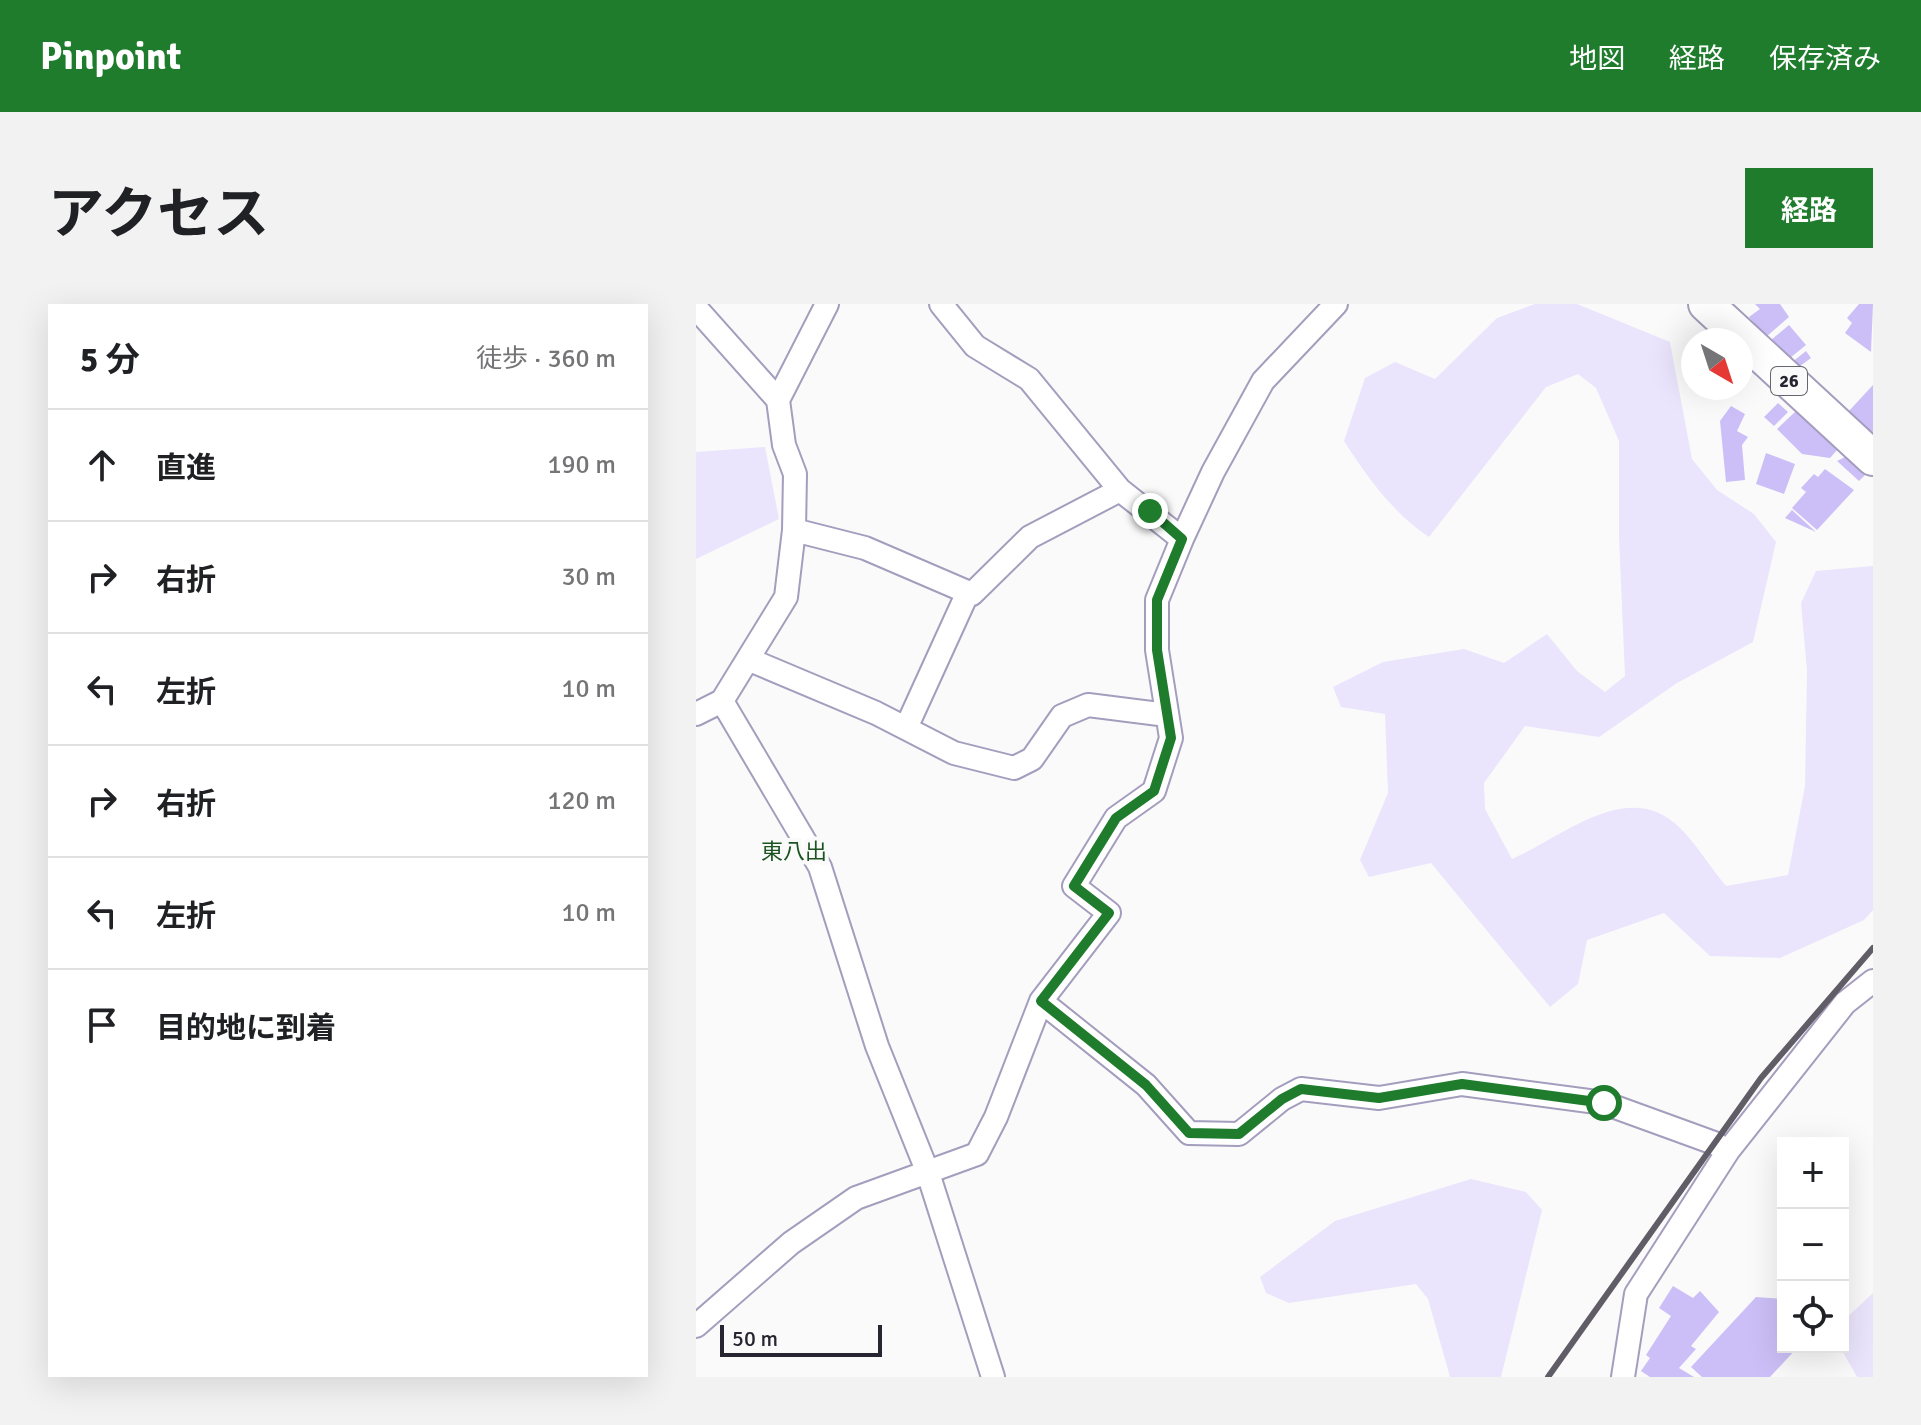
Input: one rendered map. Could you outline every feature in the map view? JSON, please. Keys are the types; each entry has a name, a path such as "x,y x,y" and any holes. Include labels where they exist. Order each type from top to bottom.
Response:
{"main road":[{"name":"26","path":"1706,304 1873,458"}],"street":[{"path":"778,400 827,304"},
{"path":"941,304 975,346 1029,379 1120,490 1182,539"},
{"path":"696,1326 791,1243 856,1198 977,1154 996,1117 1041,1001 1109,913 1074,886 1116,818 1154,791 1171,738 1157,650 1157,600 1182,539 1213,472 1263,381 1336,304"},
{"path":"696,308 778,400 784,445 795,474 794,530 786,597 722,701 696,714"},
{"path":"794,530 865,548 972,594 1030,537 1120,490"},
{"path":"906,728 968,592"},
{"path":"750,660 906,728 954,753 1014,768 1032,759 1062,716 1088,705 1167,715"},
{"path":"722,701 820,867 877,1046 928,1173 993,1377"},
{"path":"1623,1377 1636,1294 1728,1151 1845,1003 1873,981"},
{"path":"1041,1001 1146,1085 1189,1133 1239,1134 1282,1099 1301,1089 1379,1098 1462,1084 1604,1103 1728,1151"}],"shaded area":[{"path":"1535,304 1577,304 1670,342 1692,459 1717,490 1754,514 1776,542 1753,642 1677,683 1599,737 1525,726 1484,783 1485,809 1512,859 1595,816 1617,809 1639,808 1660,814 1680,828 1726,886 1788,875 1805,786 1807,671 1801,603 1816,571 1873,566 1873,910 1864,920 1780,958 1710,956 1664,913 1587,940 1578,984 1550,1007 1431,863 1369,877 1360,860 1388,793 1385,714 1341,707 1333,687 1383,662 1464,649 1504,663 1547,634 1577,671 1605,692 1625,676 1619,537 1619,441 1596,388 1578,374 1546,387 1429,537 1382,494 1344,441 1365,378 1395,362 1435,379 1497,318"},
{"path":"765,447 779,519 696,559 696,452"},
{"path":"1471,1179 1526,1192 1542,1210 1501,1377 1450,1377 1428,1299 1416,1284 1289,1303 1266,1293 1260,1277 1335,1221"},
{"path":"1873,1293 1873,1377 1857,1377 1843,1353 1849,1353 1849,1315"}],"building":[{"path":"1755,304 1780,304 1789,317 1766,337 1749,317 1760,309"},
{"path":"1859,304 1873,304 1871,352 1845,333 1852,323 1847,318"},
{"path":"1789,325 1806,345 1790,358 1771,340"},
{"path":"1806,351 1811,358 1796,369 1791,363"},
{"path":"1873,385 1873,431 1869,436 1848,412"},
{"path":"1778,403 1788,412 1774,426 1764,417"},
{"path":"1731,406 1745,414 1737,431 1748,437 1742,445 1745,480 1726,482 1720,421"},
{"path":"1796,411 1837,450 1830,458 1802,454 1777,429"},
{"path":"1766,453 1795,464 1784,494 1756,484"},
{"path":"1849,455 1868,472 1859,481 1837,461"},
{"path":"1825,469 1854,490 1817,530 1792,508 1806,492 1801,488 1814,474 1818,477"},
{"path":"1792,510 1816,532 1785,518"},
{"path":"1673,1286 1693,1298 1700,1291 1719,1312 1691,1346 1696,1349 1679,1368 1694,1377 1650,1377 1641,1371 1650,1358 1646,1355 1671,1316 1659,1308"},
{"path":"1756,1297 1777,1299 1777,1353 1792,1353 1770,1377 1702,1377 1691,1367"}],"railway":[{"path":"1548,1377 1761,1078 1873,948"}],"district":[{"name":"東八出","path":"794,851"}],"route":[{"path":"1150,511 1182,539 1157,600 1157,650 1171,738 1154,791 1116,818 1074,886 1109,913 1041,1001 1146,1085 1189,1133 1239,1134 1282,1099 1301,1089 1379,1098 1462,1084 1604,1103"}]}
